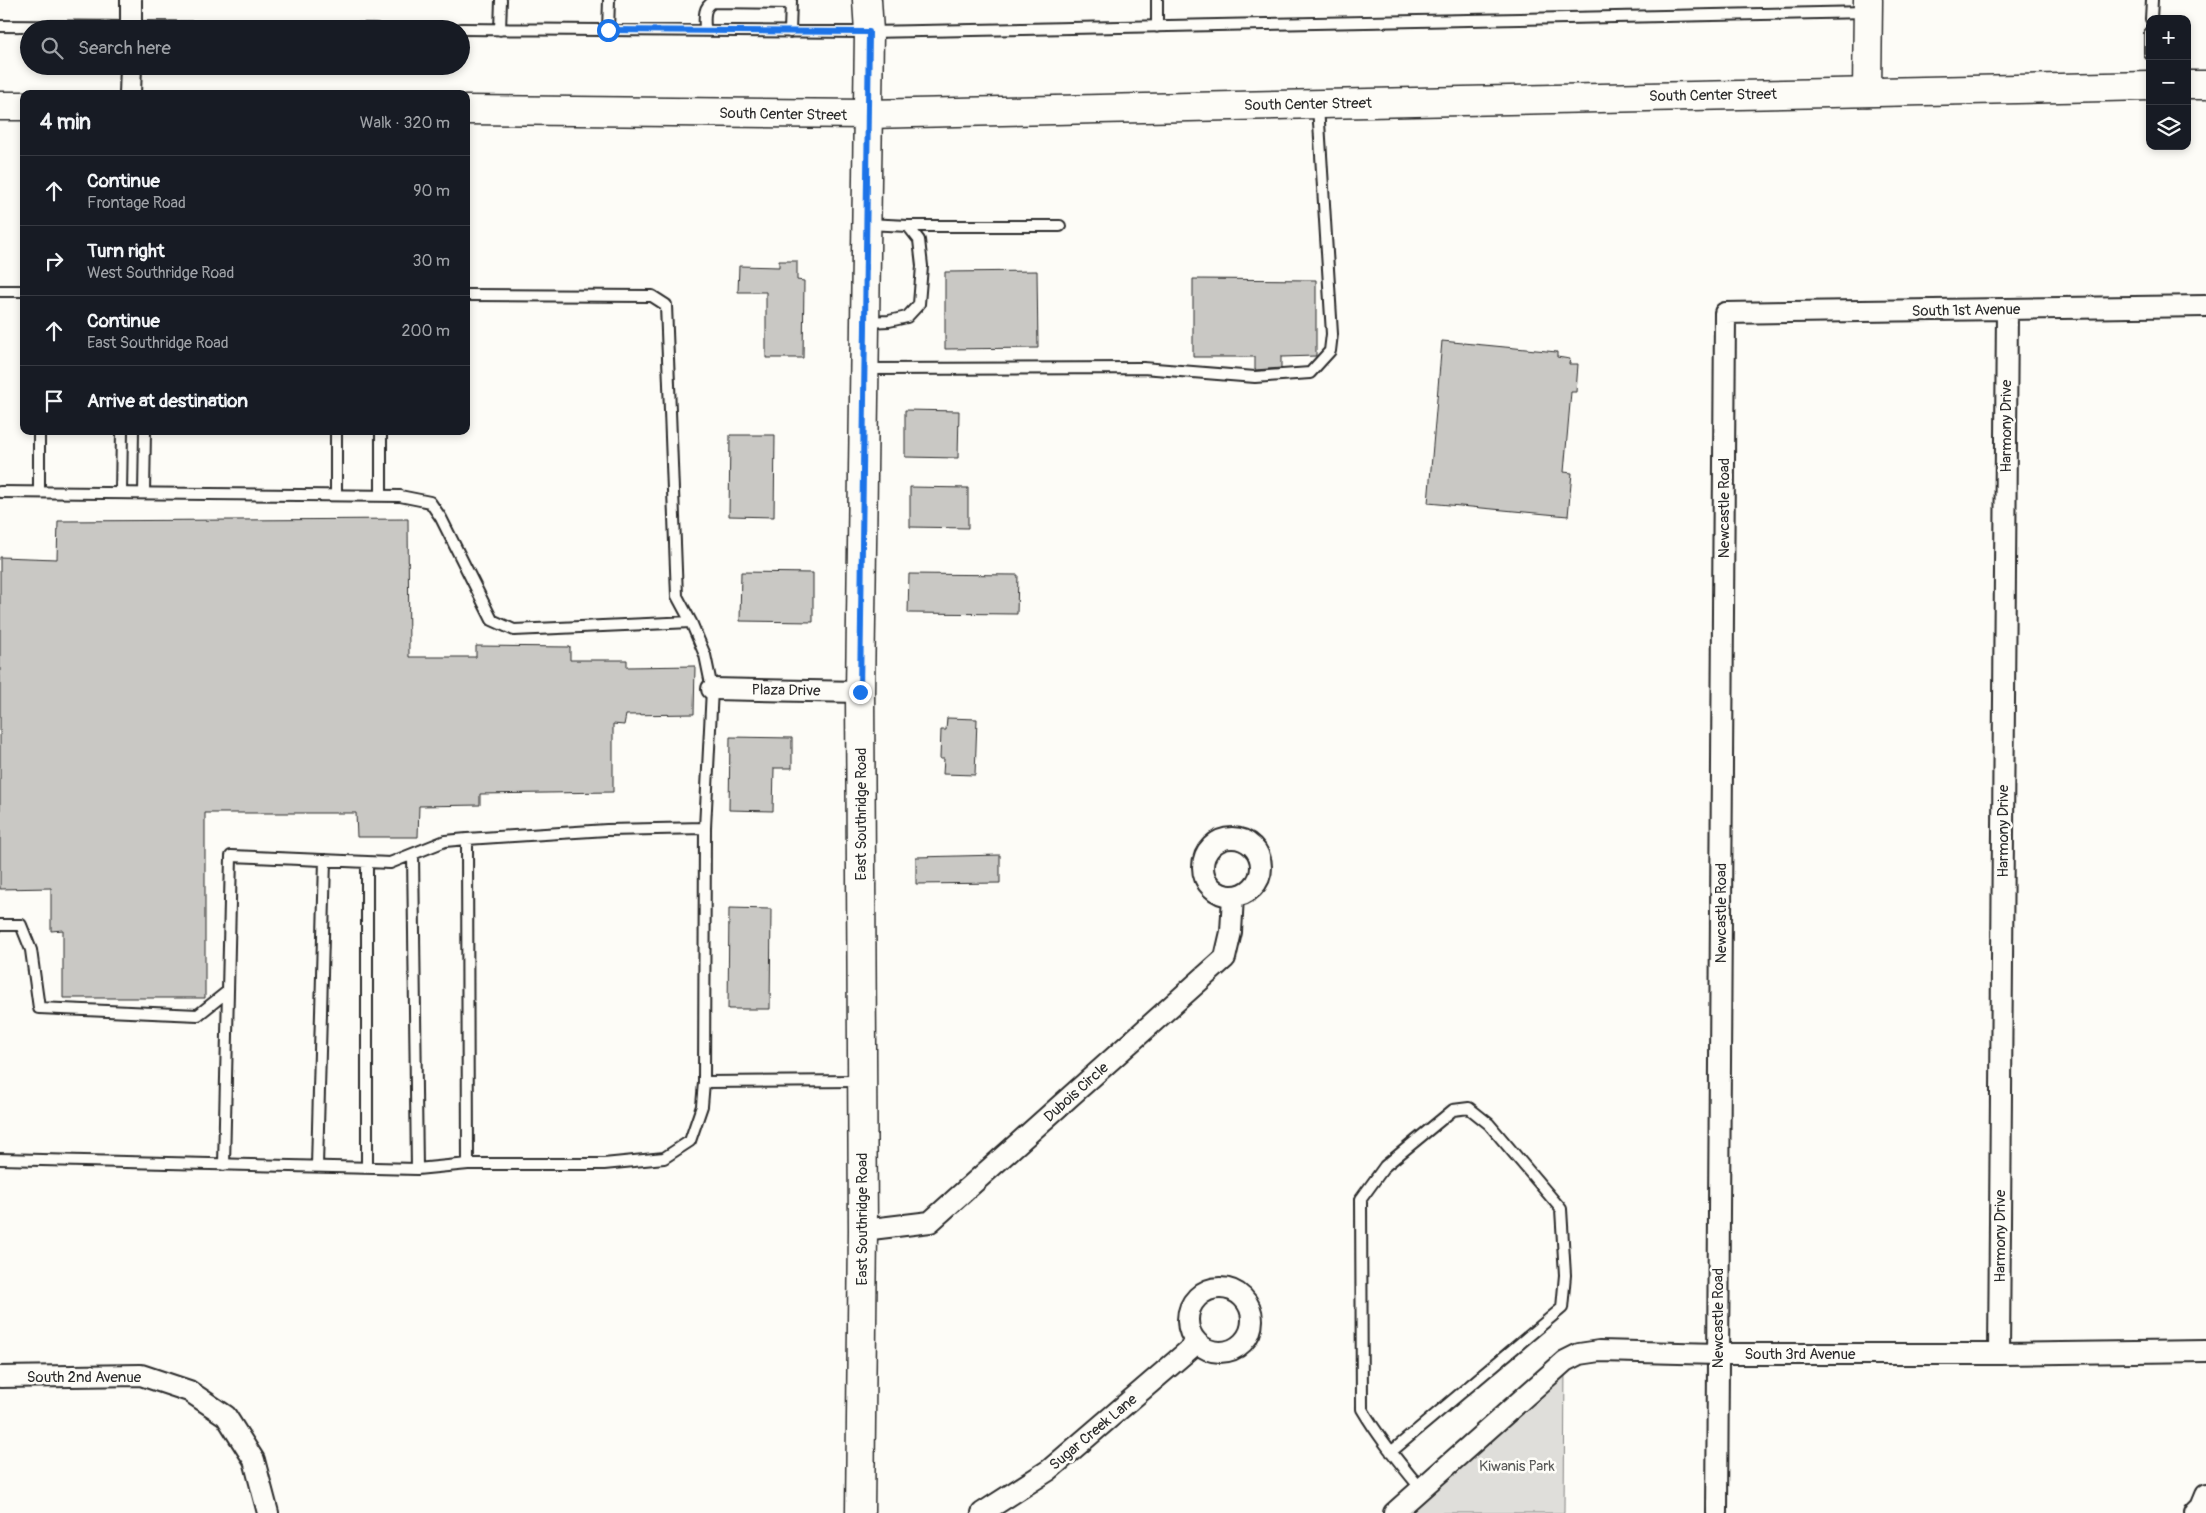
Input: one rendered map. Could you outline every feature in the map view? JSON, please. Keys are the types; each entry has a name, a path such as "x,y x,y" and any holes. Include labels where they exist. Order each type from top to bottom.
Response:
{"main road":[{"name":"East Southridge Road","path":"860,1513 863,1230 860,692 869,32 867,0"},
{"path":"1867,6 1867,92"},
{"path":"2191,85 2206,85"},
{"name":"South Center Street","path":"470,110 868,114 2146,86"},
{"path":"0,106 20,106"}],"street":[{"path":"131,0 131,20"},
{"path":"130,90 131,75"},
{"name":"South 1st Avenue","path":"1725,313 2206,306"},
{"name":"Harmony Drive","path":"1999,1354 2007,309"},
{"name":"Newcastle Road","path":"1716,1513 1725,313"},
{"name":"Plaza Drive","path":"712,689 860,692"},
{"name":"Dubois Circle","path":"863,1230 930,1222 1225,958 1231,932 1233,896"},
{"name":"Sugar Creek Lane","path":"982,1513 1048,1470 1197,1343"},
{"name":"South 3rd Avenue","path":"1394,1513 1565,1361 1579,1354 1599,1351 1718,1354 1999,1354 2206,1351"},
{"name":"South 2nd Avenue","path":"0,1377 141,1375 189,1390 226,1416 254,1460 268,1513"},
{"path":"2195,1513 2206,1495"}],"lane":[{"path":"500,30 501,0"},
{"path":"608,30 609,0"},
{"path":"1157,0 1157,27"},
{"path":"2151,15 2152,0"},
{"path":"705,31 705,2 791,2 790,32"},
{"path":"470,29 869,32 1157,27 1867,6"},
{"path":"0,26 20,26"},
{"path":"864,369 1143,368 1254,377 1310,373 1330,351 1332,334 1318,104"},
{"path":"866,224 908,226 1060,226"},
{"path":"865,322 888,321 907,317 920,304 922,266 920,240 908,226"},
{"path":"0,291 20,291"},
{"path":"0,1159 224,1166 417,1169 468,1164 604,1164 664,1158 690,1141 702,1106 704,1082 705,828 712,689 705,655 691,622 677,596 666,305 652,296 470,295"},
{"path":"39,435 39,492"},
{"path":"121,493 122,435"},
{"path":"144,435 144,493"},
{"path":"336,435 336,495"},
{"path":"381,435 381,496"},
{"path":"0,492 400,496 430,502 441,518 492,620 514,630 691,622"},
{"path":"224,1166 231,856 390,863 445,841 607,830 705,828"},
{"path":"467,839 468,1164"},
{"path":"413,854 417,1169"},
{"path":"318,1166 325,860"},
{"path":"367,862 367,1168"},
{"path":"0,925 21,925 31,950 39,1008 198,1015 228,991"},
{"path":"704,1082 862,1081"},
{"path":"1391,1452 1562,1308 1565,1275 1562,1209 1489,1124 1469,1108 1452,1110 1384,1166 1361,1199 1362,1409 1378,1436 1421,1489"}],"green space":[{"name":"Kiwanis Park","path":"1565,1361 1564,1513 1394,1513"}],"building":[{"path":"779,261 797,261 797,280 804,281 803,358 766,358 766,292 738,292 739,266 779,267"},
{"path":"1037,271 1038,348 945,349 945,272"},
{"path":"1193,279 1316,280 1316,356 1281,357 1281,368 1255,370 1255,357 1193,357"},
{"path":"1442,341 1557,352 1557,357 1570,359 1569,364 1578,364 1576,392 1571,392 1564,472 1572,473 1568,516 1428,503"},
{"path":"905,410 959,411 958,458 905,457"},
{"path":"730,435 775,435 774,517 729,516"},
{"path":"910,487 968,488 968,528 910,527"},
{"path":"408,519 409,657 476,657 476,646 570,647 570,660 627,660 627,667 695,666 694,714 626,715 624,725 613,724 613,792 480,794 480,805 419,806 418,837 357,837 356,813 205,813 205,998 63,998 63,930 51,931 51,888 0,889 0,557 57,559 58,521"},
{"path":"741,572 813,573 813,622 740,621"},
{"path":"909,574 1018,575 1017,614 908,613"},
{"path":"947,718 977,719 975,775 943,774 944,759 940,759 941,730 946,730"},
{"path":"730,737 792,738 792,768 774,768 773,811 729,810"},
{"path":"1000,855 1000,883 916,884 916,857"},
{"path":"729,908 771,909 770,1009 728,1009"}],"route":[{"path":"608,30 869,32 860,692"}]}
